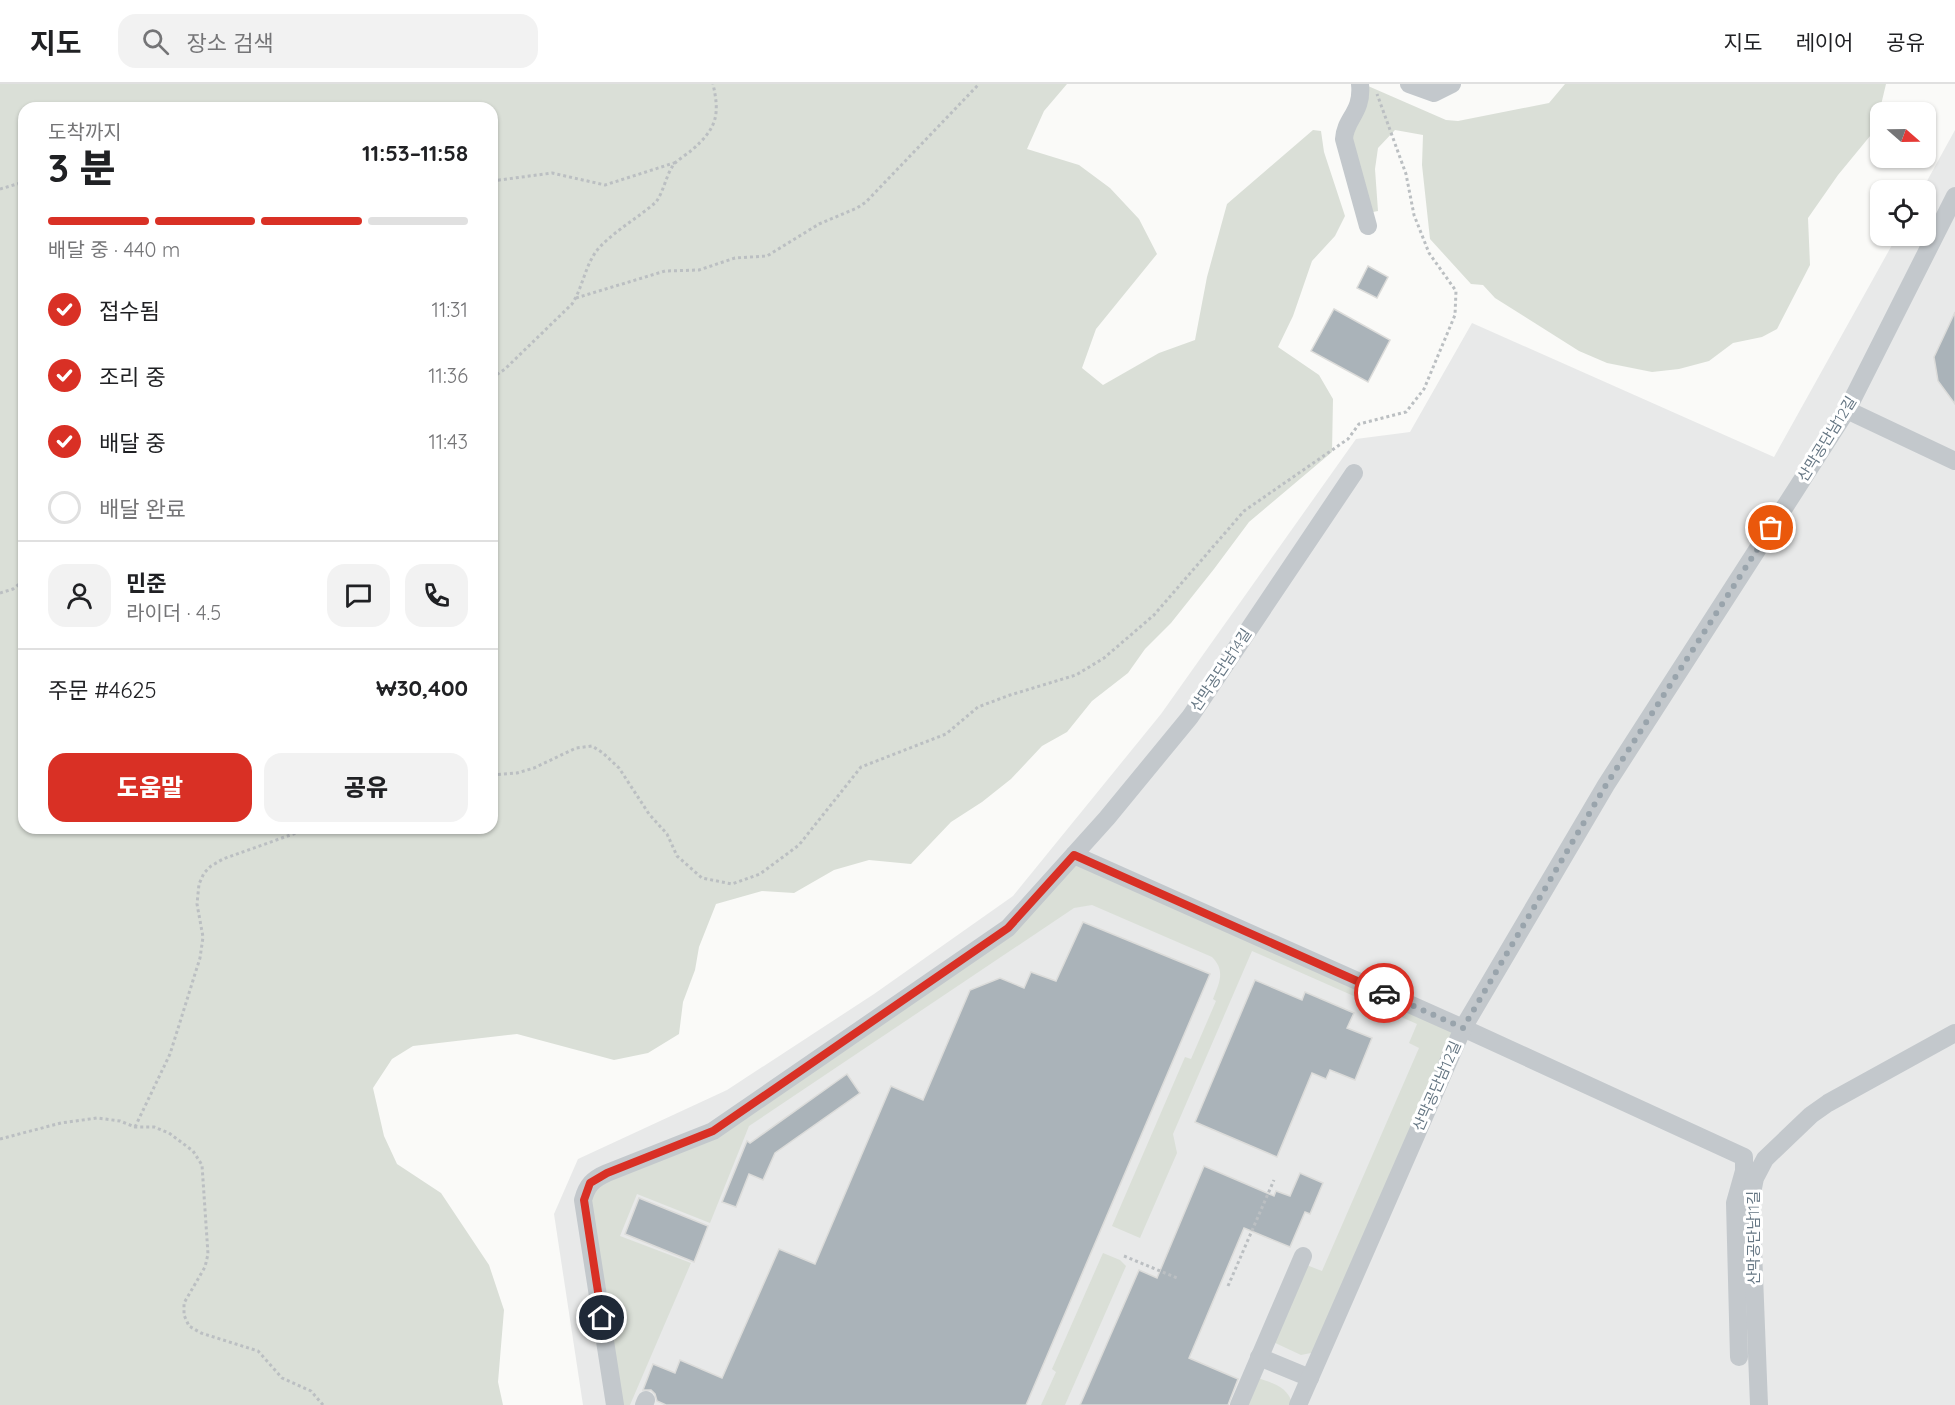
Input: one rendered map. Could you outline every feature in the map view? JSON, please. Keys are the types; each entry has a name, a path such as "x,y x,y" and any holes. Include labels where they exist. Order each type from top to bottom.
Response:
{"street":[{"path":"1360,84 1358,110 1346,130 1344,139 1368,226"},
{"path":"1409,84 1434,93 1452,84"},
{"name":"산막공단남12길","path":"1298,1405 1463,1028 1606,785 1847,410 1955,196"},
{"path":"1847,410 1955,461"},
{"name":"산막공단남14길","path":"615,1405 584,1200 590,1183 607,1173 713,1131 1008,928 1107,818 1190,717 1354,473"},
{"path":"1074,855 1463,1028 1744,1157 1744,1171 1736,1203 1739,1357"},
{"name":"산막공단남11길","path":"1759,1405 1751,1198 1759,1169 1793,1131 1821,1108 1955,1034"},
{"path":"1239,1405 1303,1256"},
{"path":"1259,1357 1310,1378"}],"path":[{"path":"498,374 576,298 597,250 656,202 662,194 674,164 698,144 715,120 717,104 713,84"},
{"path":"576,298 665,271 699,270 735,258 760,257 778,250 819,224 866,202 980,84"},
{"path":"498,775 518,773 576,748 592,746 619,768 649,814 667,834 677,856 702,878 732,884 760,874 798,845 861,767 946,734 978,707 1076,675 1104,658 1154,615 1244,511 1348,439 1359,424 1406,412 1424,389 1455,315 1456,291 1429,253 1414,215 1406,174 1374,84"},
{"path":"498,180 552,173 605,184 678,161"},
{"path":"0,189 18,184"},
{"path":"0,593 18,584"},
{"path":"135,1126 170,1054 200,958 203,937 197,894 204,873 223,859 293,834"},
{"path":"0,1139 81,1119 108,1118 135,1126 154,1127 169,1133 193,1151 202,1165 208,1254 205,1267 187,1294 184,1303 184,1316 189,1326 201,1333 258,1351 282,1378 311,1391 323,1405"},
{"path":"1228,1286 1274,1180"},
{"path":"1124,1256 1177,1278"}],"shaded area":[{"path":"0,84 1067,84 1044,111 1027,149 1079,165 1110,188 1139,219 1157,254 1096,329 1082,368 1103,385 1159,353 1195,340 1207,277 1227,204 1313,130 1321,131 1324,152 1345,216 1335,236 1312,261 1293,316 1278,347 1319,375 1333,399 1332,452 1249,522 1171,623 1145,649 1128,673 1092,701 1067,732 1042,746 1011,779 982,802 951,822 911,864 869,860 834,870 794,893 762,891 716,904 699,947 695,970 683,1002 679,1034 648,1053 614,1060 517,1034 413,1046 392,1059 373,1088 384,1136 397,1164 441,1193 489,1265 504,1310 498,1382 503,1405 0,1405"},
{"path":"1565,84 1886,84 1882,102 1870,102 1870,136 1838,175 1808,218 1810,265 1777,329 1762,337 1733,343 1709,361 1679,369 1652,372 1607,363 1579,351 1495,298 1483,285 1471,284 1430,239 1422,165 1423,135 1395,130 1378,148 1375,169 1378,211 1373,212 1355,166 1352,129 1368,86 1446,120 1458,121 1549,103"},
{"path":"1955,130 1955,1405 583,1405 554,1214 578,1159 727,1090 874,994 1013,896 1161,714 1356,439 1410,432 1472,323 1774,457 1891,246 1936,246 1936,180 1928,180"},
{"path":"1074,855 1463,1028 1316,1352 1301,1355 1271,1341 1304,1264 1322,1271 1419,1048 1409,1043 1417,1024 1252,951 1173,1134 1177,1153 1140,1238 1112,1226 1185,1057 1191,1059 1216,1001 1213,999 1220,972 1212,957 1092,905 1074,908 749,1126 710,1223 637,1194 620,1236 691,1263 630,1405 619,1405 586,1190 713,1131 1008,928"},
{"path":"1103,1253 1120,1260 1126,1266 1065,1405 1041,1405 1056,1372 1052,1369"},
{"path":"1256,1377 1283,1389 1293,1405 1244,1405"}],"building":[{"path":"1368,266 1388,277 1377,298 1357,288"},
{"path":"1334,309 1390,340 1368,382 1311,351"},
{"path":"1955,312 1955,404 1938,381 1934,357"},
{"path":"1083,922 1210,974 1026,1405 666,1405 657,1401 651,1390 643,1390 653,1364 675,1373 680,1360 722,1378 779,1249 815,1264 891,1086 923,1100 970,990 1000,978 1024,988 1031,972 1056,981"},
{"path":"1255,980 1302,1000 1305,992 1354,1013 1347,1028 1372,1038 1355,1080 1330,1070 1326,1079 1312,1073 1277,1157 1195,1122"},
{"path":"847,1074 860,1093 775,1153 763,1180 749,1174 736,1207 722,1202 747,1141 750,1143"},
{"path":"1204,1166 1274,1196 1276,1191 1290,1196 1300,1173 1323,1183 1310,1214 1305,1212 1290,1247 1244,1228 1189,1358 1238,1379 1228,1405 1080,1405 1139,1270 1157,1278"},
{"path":"639,1198 708,1226 694,1262 625,1234"}],"way so far":[{"path":"1384,993 1463,1028 1606,785 1771,528"}],"route":[{"path":"602,1318 584,1200 590,1183 607,1173 713,1131 1008,928 1074,855 1384,993"}]}
